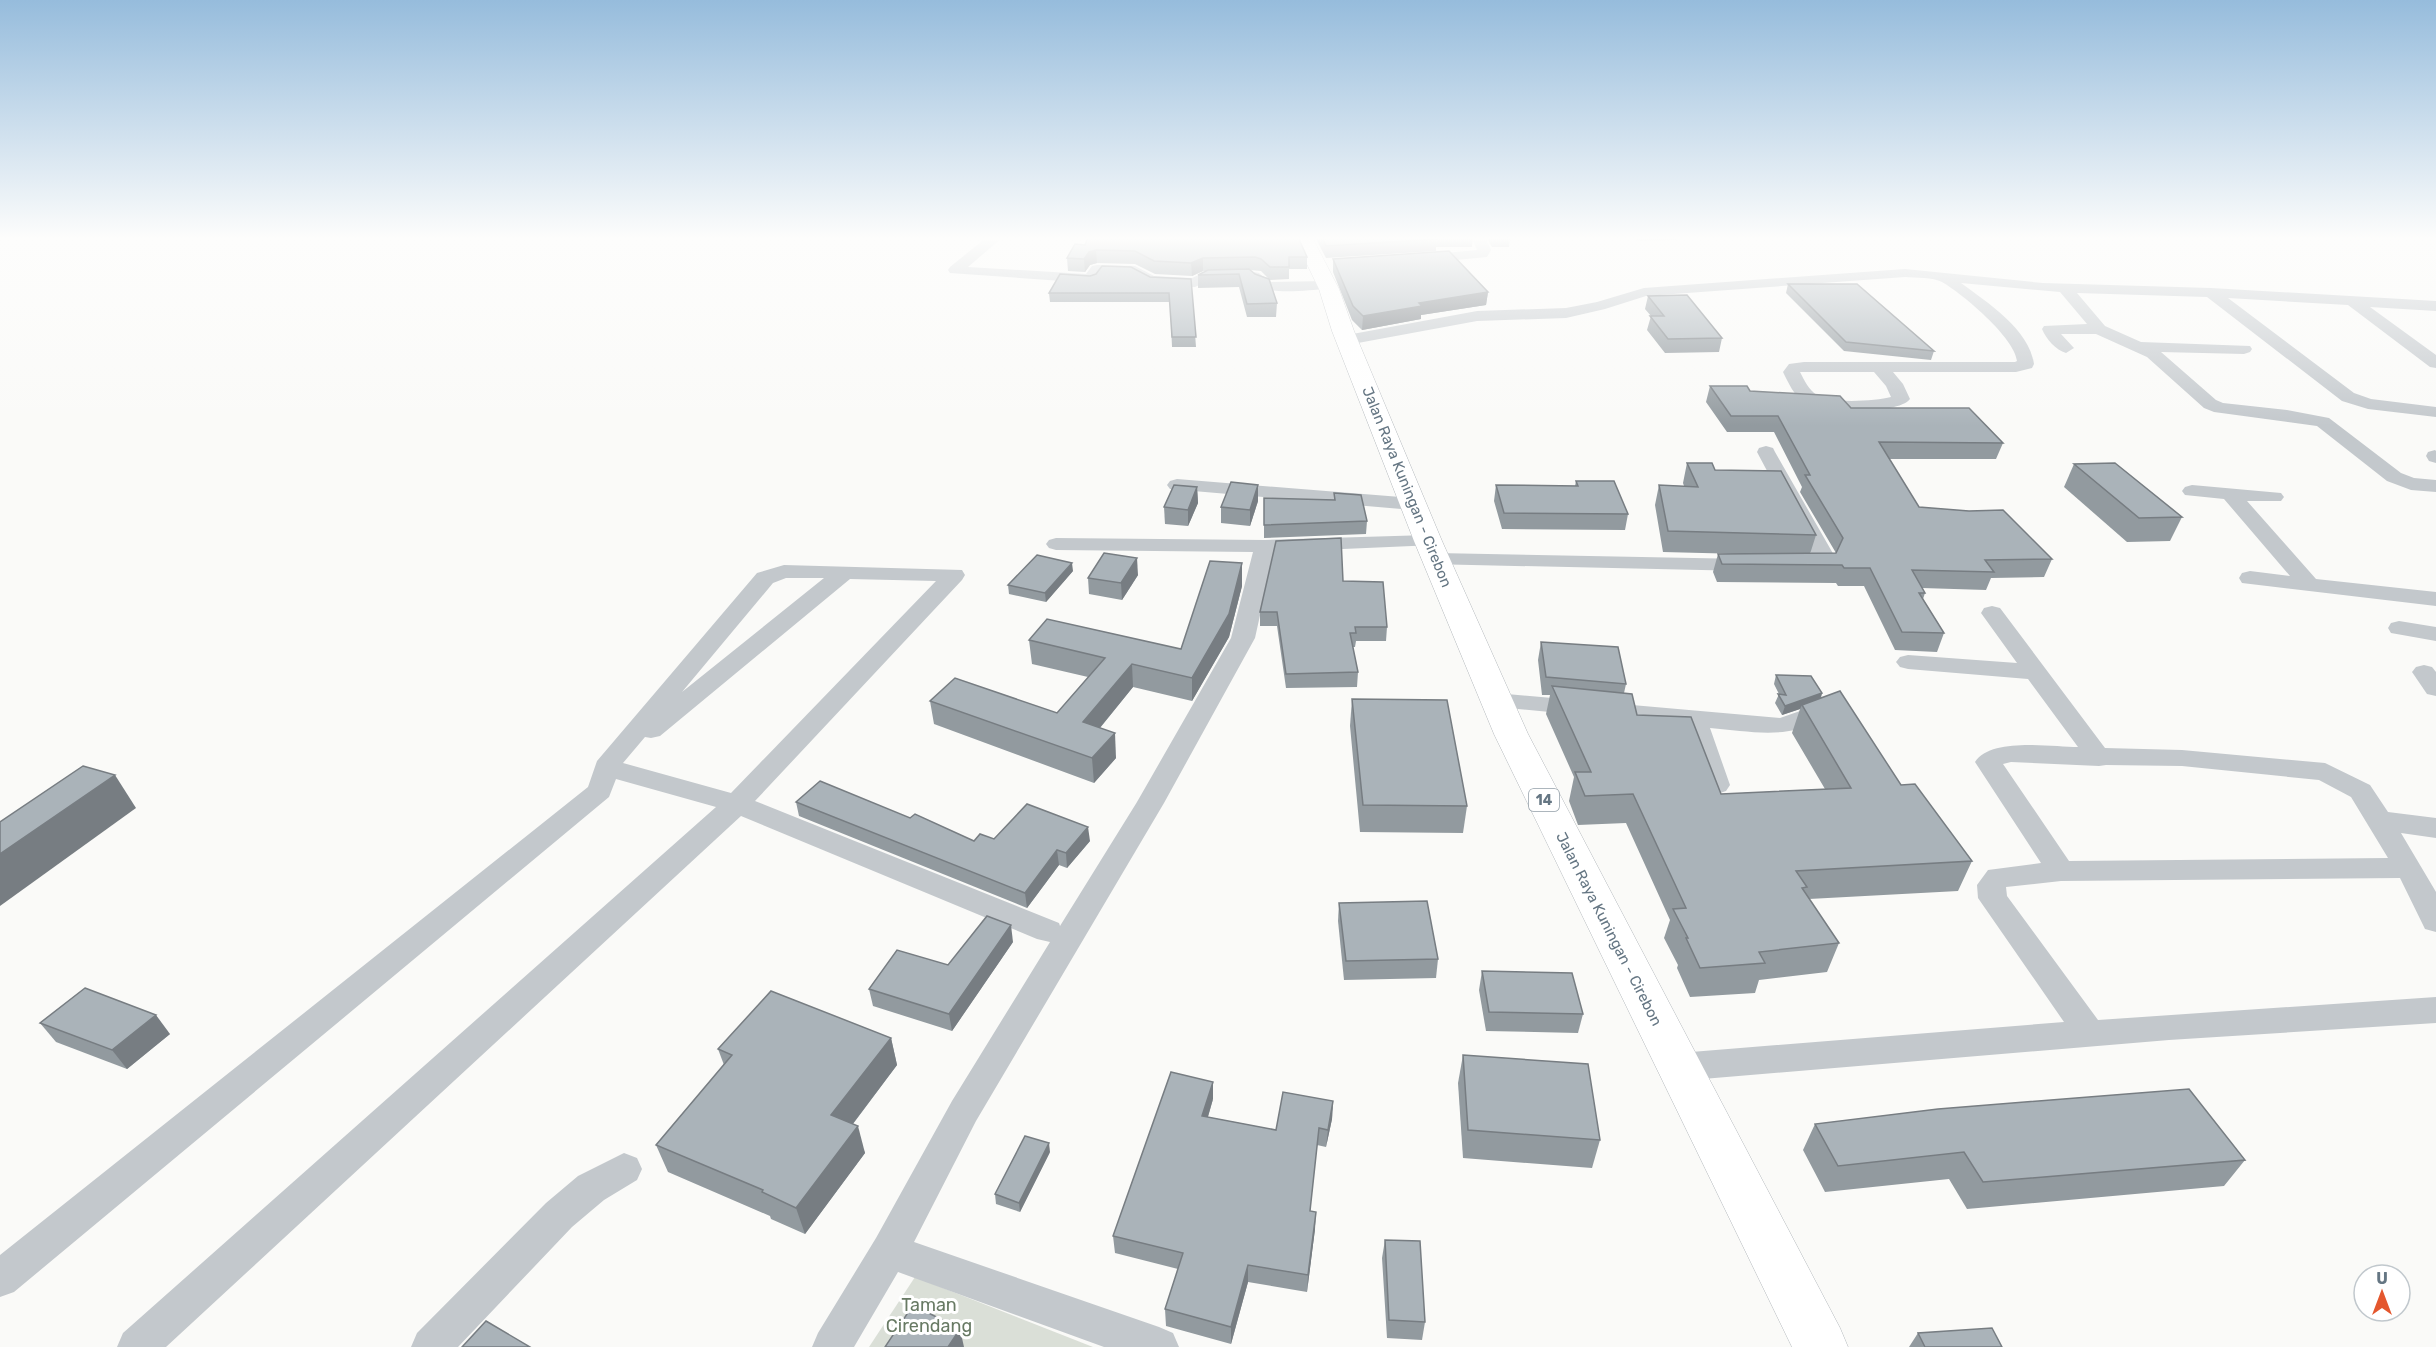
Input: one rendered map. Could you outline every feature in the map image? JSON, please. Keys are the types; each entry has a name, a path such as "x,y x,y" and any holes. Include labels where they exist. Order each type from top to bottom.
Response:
{"highway":[{"name":"Jalan Raya Kuningan - Cirebon","path":"1332,300 1413,504 1511,734 1821,1347"}],"street":[{"path":"1347,340 1477,316 1566,313 1618,300"},
{"path":"1879,367 1894,384 1901,399 1875,404 1816,401 1807,396 1791,372 1795,368 1804,367 1879,367 2016,367 2026,364 2027,358 2020,343 2002,324 1972,300"},
{"path":"2075,300 2099,329"},
{"path":"2220,300 2348,398 2368,404 2436,412"},
{"path":"2318,300 2436,306"},
{"path":"2352,302 2436,363"},
{"path":"2066,348 2050,329 2099,329 2153,354 2210,404 2229,410 2287,415 2323,422 2394,477 2411,484 2436,486"},
{"path":"2139,347 2244,349"},
{"path":"1056,544 1432,550 1774,565 1822,564 1824,557 1766,452"},
{"path":"1178,485 1413,504"},
{"path":"2192,491 2274,497"},
{"path":"2230,494 2308,583"},
{"path":"832,1347 889,1251 964,1111 1150,803 1243,638 1265,546"},
{"path":"0,1279 600,791 606,767 765,578 784,571 954,575 737,804 137,1347"},
{"path":"606,767 845,572"},
{"path":"2250,578 2436,599"},
{"path":"1992,613 2099,758"},
{"path":"2399,628 2436,634"},
{"path":"1908,662 2035,672"},
{"path":"1496,701 1779,726 1793,724 1823,711"},
{"path":"1695,720 1717,785"},
{"path":"2061,871 1988,762 1994,757 2011,754 2099,758 2182,758 2319,771 2343,780 2361,791 2409,868 2434,915"},
{"path":"606,767 737,804 1048,931"},
{"path":"2378,820 2436,828"},
{"path":"2090,1034 1993,898 1991,885 1998,877 2030,872 2061,871 2409,868"},
{"path":"1679,1067 2090,1034 2436,1010"},
{"path":"430,1347 559,1215 591,1188 624,1169"},
{"path":"889,1251 1159,1347"}],"green space":[{"name":"Taman Cirendang","path":"915,1277 1093,1347 869,1347"}],"building":[{"path":"1169,300 1193,300 1196,337 1172,337"},
{"path":"1246,300 1276,300 1277,303 1247,304"},
{"path":"1350,300 1439,300 1419,303 1422,306 1363,316"},
{"path":"1651,300 1691,300 1722,338 1668,339 1650,316 1664,316"},
{"path":"1804,300 1875,300 1934,351 1846,342"},
{"path":"1710,386 1747,386 1750,391 1840,396 1851,408 1969,408 2003,443 1879,442 1919,507 1969,511 2003,510 2052,559 1985,560 1994,572 1912,570 1925,593 1919,593 1944,633 1902,632 1870,568 1844,568 1842,565 1722,564 1718,554 1836,553 1843,538 1805,475 1810,475 1778,416 1731,416"},
{"path":"1687,463 1712,463 1715,470 1781,471 1816,535 1668,531 1659,485 1698,487"},
{"path":"2115,463 2182,517 2139,518 2074,464"},
{"path":"1576,481 1614,481 1628,514 1504,513 1496,485 1578,486"},
{"path":"1231,482 1258,485 1250,510 1221,507"},
{"path":"1174,485 1197,487 1188,510 1164,507"},
{"path":"1334,493 1361,495 1367,521 1264,525 1264,498 1335,500"},
{"path":"1341,538 1343,581 1383,582 1387,627 1355,627 1356,633 1350,633 1358,672 1286,674 1277,612 1260,612 1276,541"},
{"path":"1104,553 1137,558 1121,583 1088,578"},
{"path":"1037,555 1072,563 1045,593 1008,585"},
{"path":"1210,561 1242,563 1229,614 1192,678 1132,664 1083,722 1115,733 1092,758 930,701 955,678 1057,713 1105,658 1029,640 1047,619 1181,649"},
{"path":"1541,642 1618,647 1626,684 1546,677"},
{"path":"1776,675 1811,676 1822,693 1785,706 1778,694 1786,695"},
{"path":"1552,686 1632,694 1637,715 1691,717 1721,794 1851,788 1802,705 1840,691 1901,785 1915,784 1972,861 1796,871 1807,887 1802,888 1839,943 1759,952 1765,963 1700,968 1673,909 1686,908 1633,794 1585,796 1575,772 1591,772"},
{"path":"1352,699 1447,700 1467,806 1363,805"},
{"path":"83,766 115,775 0,854 0,822"},
{"path":"820,781 910,818 915,814 974,841 980,834 994,839 1027,804 1088,827 1066,853 1057,850 1025,893 796,802"},
{"path":"1427,901 1438,959 1346,961 1339,903"},
{"path":"987,916 1011,925 949,1014 869,989 897,950 948,965"},
{"path":"1482,971 1572,973 1583,1014 1489,1012"},
{"path":"85,988 156,1015 112,1050 40,1023"},
{"path":"771,991 891,1038 831,1115 858,1126 796,1208 762,1192 763,1190 656,1145 732,1055 718,1049"},
{"path":"1463,1055 1588,1064 1600,1140 1468,1130"},
{"path":"1171,1072 1213,1082 1202,1116 1276,1130 1283,1092 1333,1101 1328,1130 1319,1128 1310,1211 1316,1212 1308,1275 1248,1265 1231,1327 1165,1309 1183,1253 1113,1236"},
{"path":"2189,1089 2245,1160 1983,1182 1964,1152 1838,1166 1815,1124 1938,1109"},
{"path":"1025,1136 1049,1143 1019,1203 995,1194"},
{"path":"1385,1240 1420,1241 1425,1322 1389,1320"},
{"path":"913,1305 960,1329 948,1347 885,1347"},
{"path":"486,1321 530,1347 462,1347"},
{"path":"1992,1328 2002,1347 1925,1347 1918,1333"}]}
